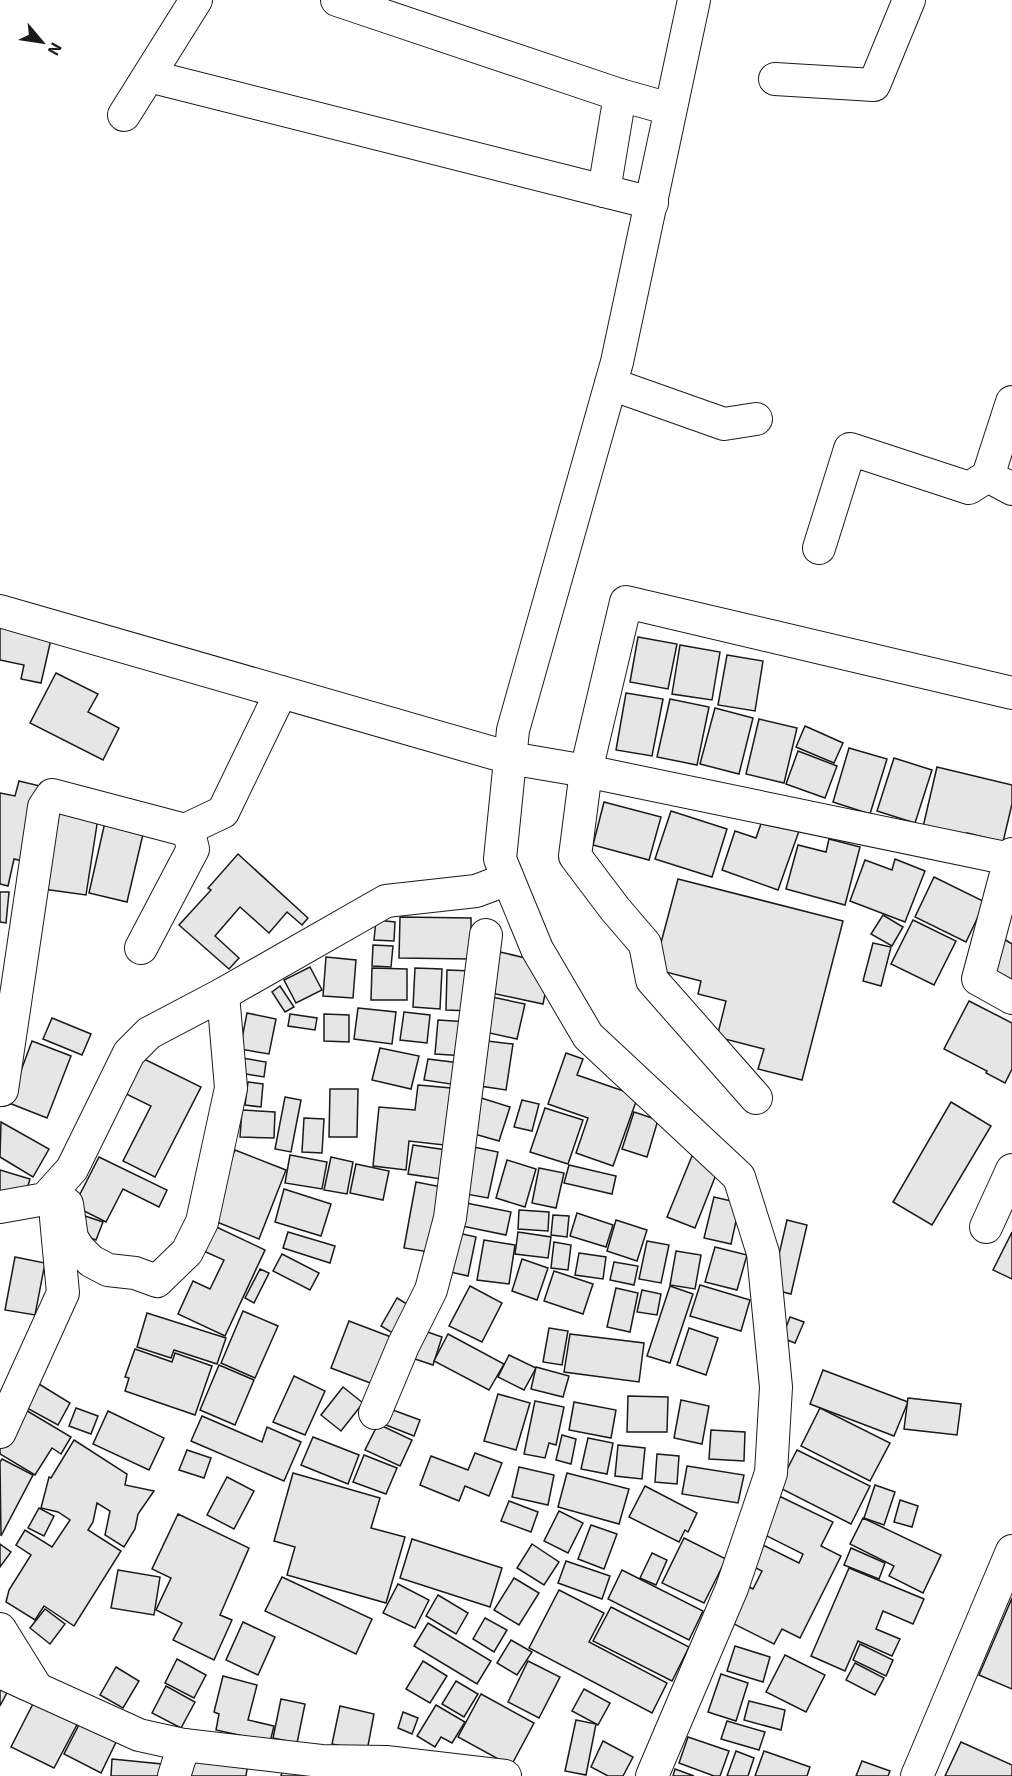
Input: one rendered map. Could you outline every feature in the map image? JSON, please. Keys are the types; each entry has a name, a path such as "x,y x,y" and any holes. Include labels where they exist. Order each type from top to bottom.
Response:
{"street":[{"path":"124,116 196,0"},
{"path":"337,0 620,95 670,109"},
{"path":"652,1776 732,1588 771,1473 776,1387 763,1253 739,1177 588,1036 537,949 500,859 513,730 611,384 652,203 694,0"},
{"path":"775,79 874,85 909,0"},
{"path":"149,76 652,203"},
{"path":"604,191 620,95"},
{"path":"611,384 724,424 756,419"},
{"path":"819,548 850,449 969,488 1000,483 1012,402"},
{"path":"756,1098 652,980 645,944 575,856 586,771 626,602 1012,693"},
{"path":"0,611 510,758 586,771 1012,858 978,979 1012,998"},
{"path":"2,1090 5,1032 44,807 52,795 188,829 223,812 280,692"},
{"path":"141,948 193,849 188,829"},
{"path":"45,1199 72,1169 129,1053 149,1033 386,902 477,891 508,879"},
{"path":"375,1413 403,1346 431,1290 450,1218 486,934 477,891"},
{"path":"486,934 537,949"},
{"path":"0,1207 45,1199 66,1204 72,1238 91,1261 108,1270 135,1273 157,1281 187,1252 202,1222 231,1088 223,994"},
{"path":"986,1227 1012,1170"},
{"path":"0,1432 11,1382 63,1293 56,1217 45,1199"},
{"path":"916,1776 1012,1551"},
{"path":"0,1629 36,1688"},
{"path":"0,1672 139,1735 184,1745 384,1769 505,1776"},
{"path":"174,1776 184,1745"}],"building":[{"path":"0,624 52,635 41,683 21,679 24,665 0,660"},
{"path":"638,637 677,644 668,689 630,682"},
{"path":"680,645 720,652 712,700 672,694"},
{"path":"727,655 763,661 755,711 718,705"},
{"path":"56,673 98,694 88,712 119,728 103,760 30,723"},
{"path":"626,693 663,699 652,756 616,750"},
{"path":"670,699 709,707 697,765 657,757"},
{"path":"715,708 753,718 739,774 700,764"},
{"path":"759,719 797,728 784,783 746,774"},
{"path":"805,726 843,743 834,763 796,747"},
{"path":"849,748 887,759 870,814 833,802"},
{"path":"798,751 837,766 825,798 786,784"},
{"path":"894,758 932,770 915,823 877,811"},
{"path":"937,767 1012,785 1012,804 1003,842 967,833 966,837 923,827"},
{"path":"19,781 44,787 27,862 14,859 8,886 0,884 0,793 15,796"},
{"path":"604,802 661,817 649,860 593,845"},
{"path":"49,811 98,818 86,895 36,888"},
{"path":"671,811 727,829 712,877 655,859"},
{"path":"763,818 799,831 778,890 722,870 735,831 756,838"},
{"path":"105,822 144,830 127,902 89,893"},
{"path":"829,839 860,847 845,905 786,889 798,845 826,852"},
{"path":"238,854 308,918 302,925 287,912 269,933 240,907 215,936 239,958 229,969 179,925 211,890 208,888"},
{"path":"895,859 925,871 905,922 850,901 865,860 892,870"},
{"path":"934,877 985,902 966,942 915,917"},
{"path":"678,879 843,921 802,1080 758,1069 764,1049 717,1037 726,1001 698,994 701,981 654,969"},
{"path":"0,892 9,892 6,923 0,922"},
{"path":"883,915 903,927 892,946 871,934"},
{"path":"400,917 471,918 471,959 399,958"},
{"path":"376,920 395,922 394,941 374,940"},
{"path":"913,920 956,941 934,985 891,964"},
{"path":"1004,939 1012,944 1012,985 987,971"},
{"path":"873,943 891,947 881,986 863,981"},
{"path":"373,945 393,946 391,967 372,966"},
{"path":"500,952 534,960 532,972 549,975 543,1004 491,993"},
{"path":"326,957 356,960 353,998 323,996"},
{"path":"310,967 322,990 296,1003 284,980"},
{"path":"372,968 407,969 407,1000 371,1000"},
{"path":"415,968 442,969 440,1009 413,1007"},
{"path":"447,970 472,971 472,1011 446,1010"},
{"path":"280,986 294,1007 285,1012 272,992"},
{"path":"492,997 525,1004 517,1039 485,1032"},
{"path":"969,1001 1012,1023 1012,1069 1005,1083 944,1049"},
{"path":"358,1008 396,1012 392,1044 354,1039"},
{"path":"404,1012 430,1015 427,1043 400,1040"},
{"path":"247,1013 276,1019 269,1054 240,1049"},
{"path":"290,1014 317,1018 315,1030 288,1026"},
{"path":"324,1014 349,1015 349,1042 324,1041"},
{"path":"52,1018 91,1034 82,1055 43,1039"},
{"path":"438,1020 469,1022 466,1056 435,1054"},
{"path":"32,1041 71,1056 47,1118 9,1103"},
{"path":"487,1041 513,1044 506,1090 480,1086"},
{"path":"380,1048 419,1056 411,1089 372,1080"},
{"path":"566,1053 583,1059 577,1075 638,1096 613,1166 576,1153 588,1118 548,1104"},
{"path":"138,1056 201,1087 155,1177 123,1161 151,1106 120,1091"},
{"path":"242,1058 266,1062 264,1077 240,1073"},
{"path":"428,1059 460,1063 457,1085 424,1080"},
{"path":"248,1082 263,1084 261,1107 245,1105"},
{"path":"418,1085 451,1088 444,1145 409,1141 406,1170 373,1166 379,1107 415,1110"},
{"path":"330,1089 358,1089 357,1137 329,1137"},
{"path":"475,1096 510,1107 499,1141 464,1131"},
{"path":"285,1097 301,1100 291,1152 275,1149"},
{"path":"522,1100 539,1104 532,1131 514,1127"},
{"path":"951,1102 991,1126 932,1225 893,1202"},
{"path":"545,1108 583,1120 568,1164 530,1152"},
{"path":"242,1110 275,1112 274,1138 240,1137"},
{"path":"634,1112 658,1120 647,1157 622,1149"},
{"path":"304,1118 324,1119 322,1153 302,1152"},
{"path":"1,1122 49,1149 33,1177 0,1157"},
{"path":"413,1145 453,1151 448,1180 408,1174"},
{"path":"469,1146 498,1152 488,1198 460,1193"},
{"path":"235,1150 286,1170 259,1239 207,1218"},
{"path":"290,1155 327,1162 322,1189 285,1183"},
{"path":"692,1156 719,1167 695,1228 667,1217"},
{"path":"99,1157 167,1190 159,1207 123,1189 106,1222 74,1206"},
{"path":"331,1157 353,1162 347,1194 324,1190"},
{"path":"507,1160 536,1169 525,1207 496,1198"},
{"path":"356,1164 389,1171 383,1200 350,1193"},
{"path":"569,1165 616,1176 612,1194 564,1183"},
{"path":"539,1168 564,1173 556,1208 532,1203"},
{"path":"0,1170 30,1179 24,1199 0,1192"},
{"path":"416,1182 447,1188 435,1253 404,1248"},
{"path":"284,1189 331,1204 321,1236 275,1222"},
{"path":"714,1197 740,1203 731,1244 704,1238"},
{"path":"461,1202 511,1212 506,1235 457,1225"},
{"path":"519,1210 549,1212 548,1231 518,1229"},
{"path":"577,1213 613,1225 606,1247 570,1236"},
{"path":"82,1215 103,1222 96,1240 76,1233"},
{"path":"553,1215 569,1216 567,1237 551,1235"},
{"path":"616,1220 647,1230 637,1261 607,1251"},
{"path":"787,1220 807,1225 791,1294 771,1289"},
{"path":"208,1223 265,1250 225,1336 178,1314 193,1281 210,1289 224,1260 197,1248"},
{"path":"288,1232 335,1246 330,1263 283,1248"},
{"path":"454,1232 476,1237 468,1276 446,1271"},
{"path":"518,1232 551,1237 548,1258 515,1254"},
{"path":"1012,1232 1012,1279 993,1270"},
{"path":"484,1240 515,1245 509,1284 477,1280"},
{"path":"647,1241 669,1245 661,1283 639,1279"},
{"path":"554,1242 571,1245 568,1270 551,1268"},
{"path":"715,1247 747,1255 737,1290 705,1282"},
{"path":"676,1251 701,1255 695,1289 670,1285"},
{"path":"579,1253 606,1257 603,1279 575,1275"},
{"path":"282,1254 319,1273 310,1290 273,1271"},
{"path":"15,1257 45,1263 35,1315 5,1310"},
{"path":"522,1259 548,1268 537,1300 512,1291"},
{"path":"614,1262 638,1266 634,1285 610,1280"},
{"path":"260,1269 269,1273 254,1303 245,1298"},
{"path":"554,1271 593,1284 583,1314 544,1301"},
{"path":"700,1285 750,1300 741,1331 690,1316"},
{"path":"470,1286 502,1303 482,1342 449,1326"},
{"path":"670,1286 693,1294 670,1363 647,1356"},
{"path":"616,1288 638,1293 630,1332 607,1327"},
{"path":"642,1290 661,1294 657,1315 637,1312"},
{"path":"397,1298 412,1307 396,1335 381,1326"},
{"path":"243,1311 278,1326 255,1378 221,1363"},
{"path":"147,1313 226,1338 217,1364 174,1350 171,1358 137,1347"},
{"path":"790,1317 804,1322 795,1343 782,1338"},
{"path":"349,1321 391,1337 373,1384 331,1368"},
{"path":"549,1328 568,1331 562,1365 543,1362"},
{"path":"689,1328 718,1338 706,1375 677,1365"},
{"path":"419,1329 442,1337 433,1365 409,1357"},
{"path":"448,1334 504,1364 489,1390 434,1361"},
{"path":"570,1334 644,1343 639,1382 564,1372"},
{"path":"135,1349 172,1362 175,1353 212,1366 195,1415 125,1391 129,1378 125,1377"},
{"path":"509,1355 536,1368 524,1390 498,1377"},
{"path":"219,1365 254,1380 235,1425 200,1410"},
{"path":"536,1367 569,1376 563,1397 531,1389"},
{"path":"823,1370 908,1402 894,1436 810,1404"},
{"path":"294,1376 325,1391 305,1435 273,1422"},
{"path":"39,1384 70,1403 58,1425 25,1407"},
{"path":"343,1387 363,1403 341,1431 321,1415"},
{"path":"498,1394 530,1403 516,1450 484,1441"},
{"path":"628,1396 668,1397 667,1432 627,1432"},
{"path":"908,1398 961,1404 957,1435 904,1429"},
{"path":"681,1400 709,1406 702,1444 674,1438"},
{"path":"535,1401 564,1407 556,1445 549,1443 545,1458 524,1454"},
{"path":"574,1402 616,1410 611,1438 569,1430"},
{"path":"382,1406 420,1420 414,1436 376,1421"},
{"path":"76,1408 98,1416 91,1434 69,1426"},
{"path":"820,1408 890,1443 870,1481 801,1446"},
{"path":"24,1409 71,1437 61,1454 52,1448 35,1475 0,1454 0,1448"},
{"path":"108,1411 164,1438 149,1470 93,1444"},
{"path":"202,1416 262,1442 267,1427 301,1442 284,1481 191,1441"},
{"path":"378,1424 412,1440 400,1466 365,1450"},
{"path":"711,1430 745,1432 744,1461 709,1459"},
{"path":"562,1435 576,1439 571,1464 556,1460"},
{"path":"313,1437 359,1455 348,1484 301,1465"},
{"path":"588,1438 613,1443 607,1474 581,1469"},
{"path":"74,1440 127,1474 125,1485 154,1491 138,1514 135,1529 124,1547 105,1535 110,1511 97,1503 93,1522 88,1530 121,1551 74,1626 44,1606 35,1620 6,1602 9,1590 31,1555 16,1545 25,1530 52,1547 70,1520 58,1512 41,1508 49,1477 51,1478"},
{"path":"618,1445 645,1448 642,1479 615,1476"},
{"path":"187,1450 211,1458 204,1478 179,1470"},
{"path":"797,1450 870,1486 851,1524 778,1487"},
{"path":"475,1453 502,1463 489,1496 465,1486 459,1501 420,1485 431,1456 468,1470"},
{"path":"657,1454 679,1456 677,1484 655,1482"},
{"path":"364,1455 397,1468 386,1494 353,1482"},
{"path":"2,1459 33,1475 1,1536 0,1462"},
{"path":"687,1466 744,1475 738,1503 682,1494"},
{"path":"519,1467 554,1475 548,1505 512,1497"},
{"path":"293,1473 380,1498 371,1528 405,1537 386,1603 287,1575 295,1547 274,1541"},
{"path":"567,1473 629,1489 619,1524 558,1507"},
{"path":"227,1477 254,1491 234,1529 207,1515"},
{"path":"875,1485 895,1492 884,1525 864,1518"},
{"path":"645,1486 697,1513 688,1532 685,1530 679,1542 629,1517"},
{"path":"779,1496 833,1522 821,1546 841,1556 800,1638 782,1629 774,1644 730,1622 747,1586 753,1589 762,1571 752,1566 763,1545 799,1563 803,1554 761,1533"},
{"path":"900,1500 918,1506 912,1527 894,1522"},
{"path":"509,1501 538,1512 531,1532 501,1521"},
{"path":"39,1508 54,1516 44,1536 28,1528"},
{"path":"559,1511 583,1523 568,1553 544,1541"},
{"path":"178,1514 249,1548 220,1615 232,1620 214,1660 173,1640 182,1623 156,1610 171,1578 152,1569"},
{"path":"863,1518 941,1555 923,1593 889,1576 894,1566 850,1544"},
{"path":"591,1525 617,1534 604,1569 578,1559"},
{"path":"684,1538 726,1559 704,1603 662,1583"},
{"path":"412,1539 502,1568 490,1607 400,1578"},
{"path":"0,1544 11,1552 0,1567"},
{"path":"532,1544 559,1562 544,1585 517,1568"},
{"path":"851,1548 885,1563 879,1579 844,1565"},
{"path":"652,1553 667,1560 656,1585 640,1578"},
{"path":"566,1561 610,1576 602,1599 558,1583"},
{"path":"849,1568 924,1599 913,1624 883,1611 876,1629 900,1639 892,1656 858,1641 845,1671 811,1656"},
{"path":"118,1570 160,1577 154,1615 111,1608"},
{"path":"622,1570 703,1611 689,1640 608,1599"},
{"path":"282,1577 372,1619 356,1654 265,1611"},
{"path":"514,1578 539,1593 519,1625 494,1610"},
{"path":"398,1584 429,1600 415,1628 383,1613"},
{"path":"559,1590 604,1613 589,1642 667,1683 652,1713 529,1648"},
{"path":"438,1595 468,1613 456,1634 426,1616"},
{"path":"1012,1598 1012,1689 979,1675"},
{"path":"611,1607 689,1647 672,1681 593,1641"},
{"path":"45,1609 65,1624 50,1644 30,1628"},
{"path":"485,1618 507,1630 494,1652 473,1639"},
{"path":"243,1622 275,1637 258,1675 226,1660"},
{"path":"428,1623 491,1661 477,1684 414,1646"},
{"path":"511,1640 532,1652 517,1675 497,1663"},
{"path":"860,1644 893,1660 886,1676 853,1660"},
{"path":"735,1646 770,1657 763,1682 727,1671"},
{"path":"785,1655 825,1675 806,1712 766,1692"},
{"path":"177,1659 206,1675 194,1698 165,1683"},
{"path":"423,1661 447,1676 430,1703 406,1689"},
{"path":"528,1661 560,1677 539,1718 508,1702"},
{"path":"855,1663 884,1678 875,1695 846,1680"},
{"path":"116,1667 139,1681 123,1708 100,1695"},
{"path":"721,1674 748,1683 736,1721 708,1712"},
{"path":"223,1676 257,1685 248,1720 274,1726 270,1742 216,1730 219,1714 214,1712"},
{"path":"456,1681 478,1694 464,1717 442,1704"},
{"path":"0,1682 10,1687 0,1706"},
{"path":"166,1686 195,1702 181,1728 152,1713"},
{"path":"584,1689 610,1703 598,1725 572,1711"},
{"path":"38,1694 81,1717 54,1768 11,1747"},
{"path":"481,1694 534,1723 511,1766 458,1737"},
{"path":"281,1699 305,1704 297,1743 273,1738"},
{"path":"749,1701 785,1710 781,1730 744,1720"},
{"path":"436,1705 465,1722 452,1743 441,1737 435,1747 417,1736"},
{"path":"340,1706 374,1714 367,1751 332,1744"},
{"path":"403,1712 418,1718 412,1734 398,1728"},
{"path":"83,1717 119,1736 101,1773 64,1754"},
{"path":"576,1720 596,1724 586,1775 565,1771"},
{"path":"727,1721 765,1732 759,1750 721,1739"},
{"path":"688,1737 729,1751 720,1776 714,1776 679,1763"},
{"path":"603,1741 633,1757 623,1776 608,1776 591,1767"},
{"path":"961,1742 1012,1765 1012,1776 945,1776"},
{"path":"736,1751 754,1758 748,1776 727,1776"},
{"path":"764,1751 810,1767 807,1776 755,1776"},
{"path":"194,1756 248,1763 246,1776 191,1776"},
{"path":"112,1759 162,1764 161,1776 111,1776"},
{"path":"862,1761 890,1771 888,1776 856,1776"},
{"path":"284,1764 314,1776 281,1776"},
{"path":"675,1769 694,1776 673,1776"}]}
